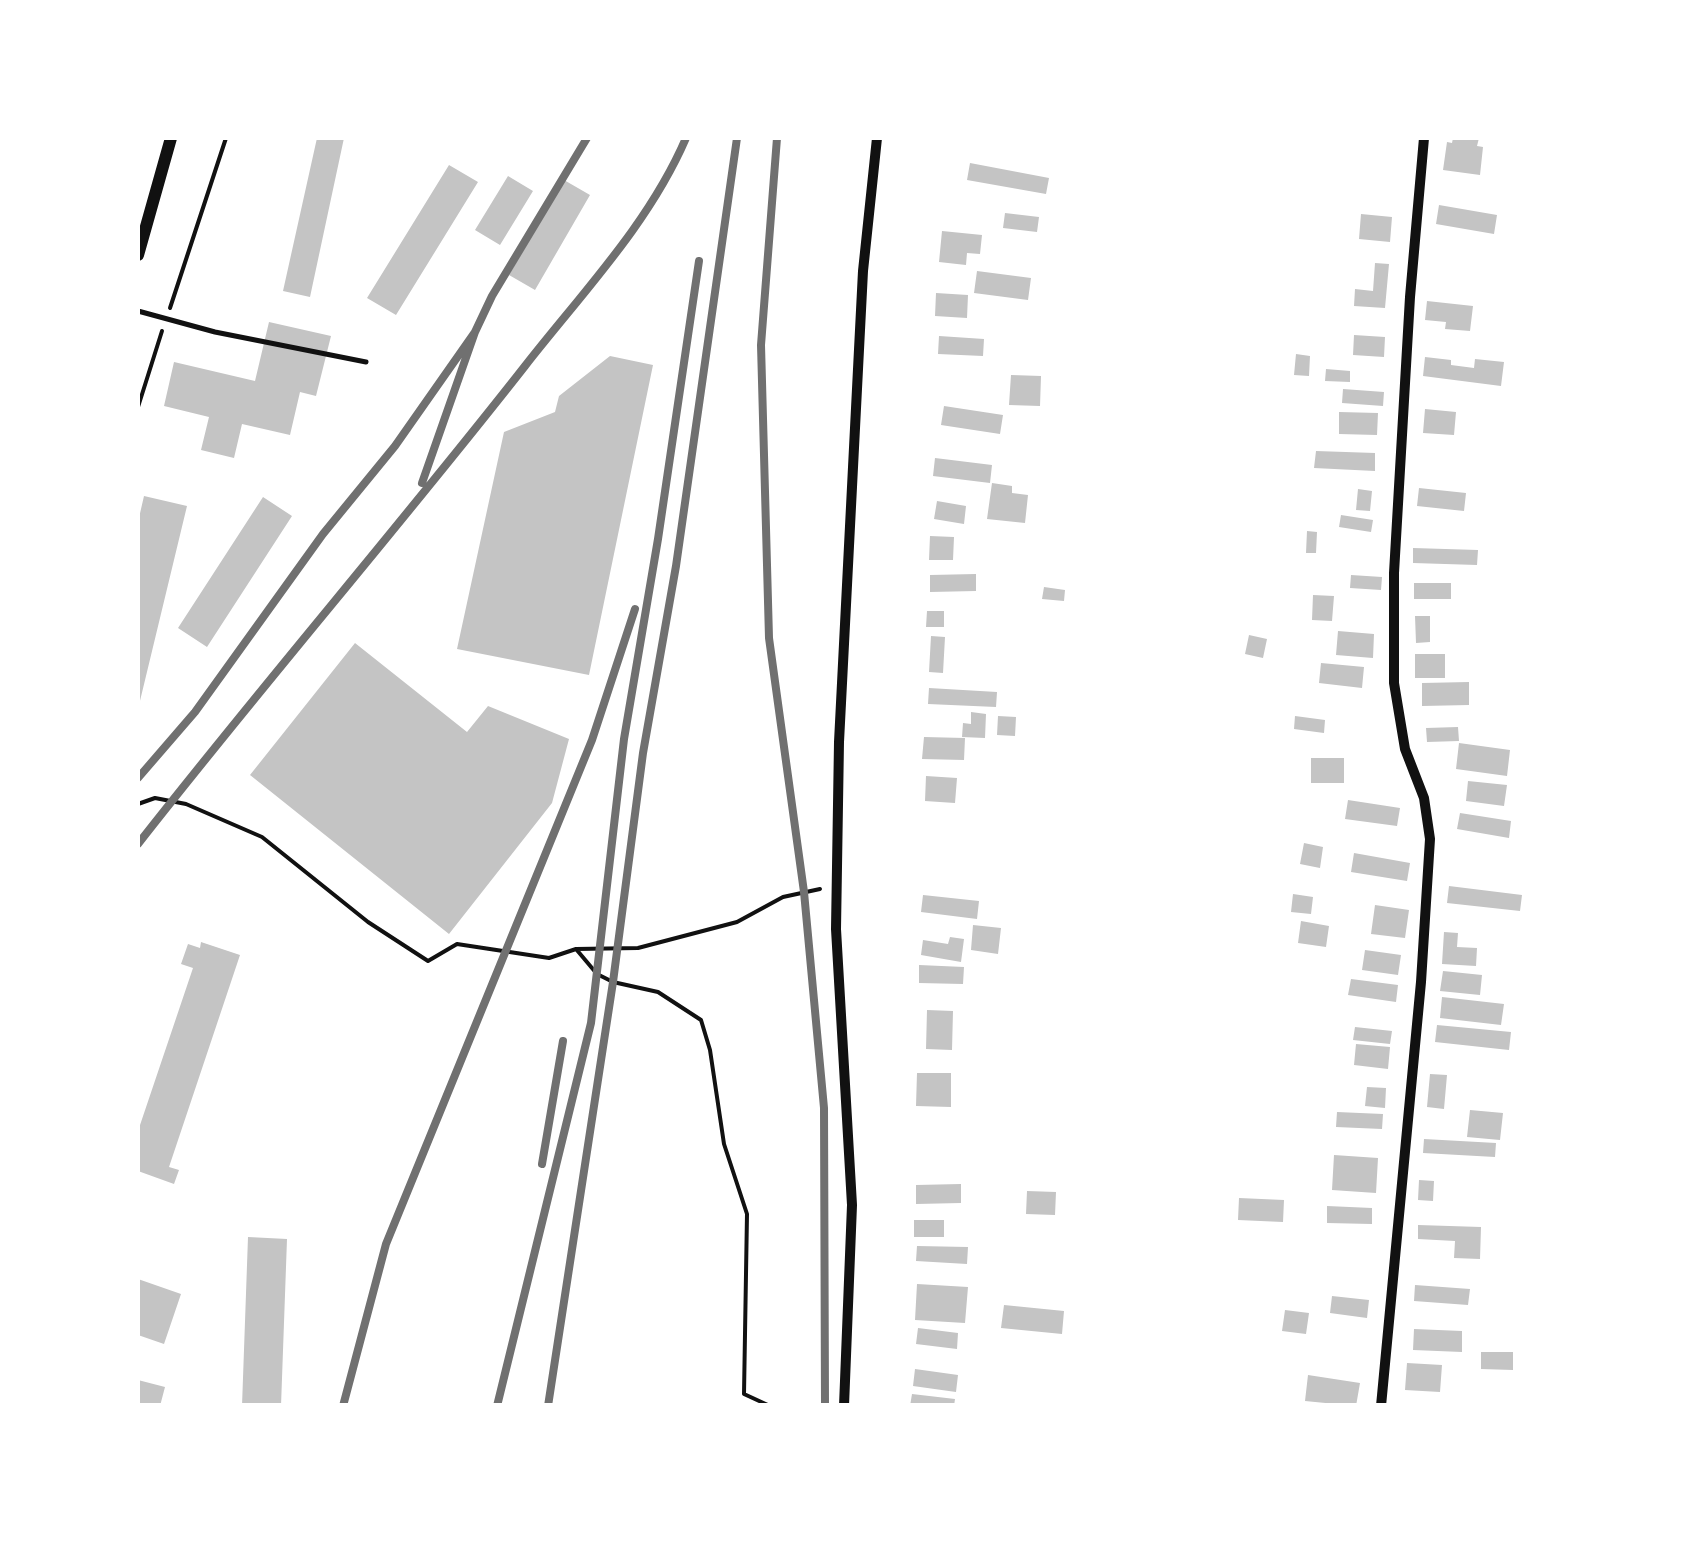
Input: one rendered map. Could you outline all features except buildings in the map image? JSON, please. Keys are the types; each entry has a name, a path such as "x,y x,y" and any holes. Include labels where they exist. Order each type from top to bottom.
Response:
{"street":[{"path":"138,248 172,138"},
{"path":"844,1406 852,1205 836,928 839,742 862,271 877,138"},
{"path":"1382,1406 1421,982 1430,839 1424,798 1405,749 1394,665 1395,553 1424,138"}],"lane":[{"path":"138,311 215,332 366,362"}],"path":[{"path":"138,407 226,138"},
{"path":"138,804 155,798 186,804 262,838 368,922 428,961 457,944 549,958 576,948 638,948 736,922 783,897 838,888"},
{"path":"576,948 597,974 613,982 658,992 701,1020 710,1050 724,1144 746,1214 744,1394 770,1406"}],"railway":[{"path":"422,483 475,332 492,296 587,138"},
{"path":"138,844 613,257 653,200 686,138"},
{"path":"548,1406 737,138"},
{"path":"777,138 761,345 769,638 804,892 824,1108 825,1406"},
{"path":"497,1406 591,1023 624,739 699,261"},
{"path":"138,778 195,712 323,534 395,446 475,332"},
{"path":"343,1406 386,1244 592,740 635,609"},
{"path":"542,1164 563,1041"}]}
